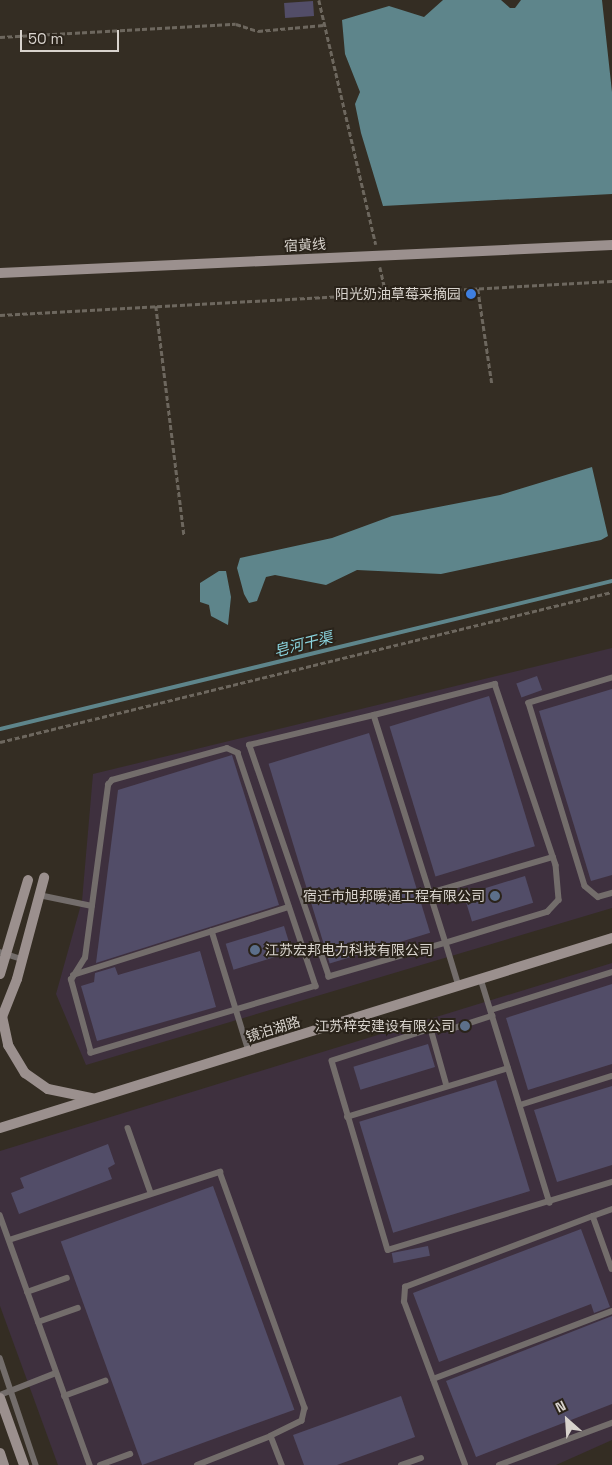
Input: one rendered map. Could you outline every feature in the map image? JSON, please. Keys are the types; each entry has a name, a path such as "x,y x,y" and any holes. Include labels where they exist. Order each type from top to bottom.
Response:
{"main road":[{"name":"宿黄线","path":"0,273 612,245"},
{"path":"44,878 22,959 1,1019 8,1045 25,1073 48,1089 95,1099"},
{"path":"0,974 4,954 28,880"},
{"name":"镜泊湖路","path":"0,1128 612,938"},
{"path":"0,1396 24,1465"},
{"path":"0,1453 4,1465"}],"lane":[{"path":"612,678 529,703 585,886 598,897 612,893"},
{"path":"495,684 553,857 559,890 556,907 446,943 329,977 249,745 374,715 495,684"},
{"path":"374,715 459,986"},
{"path":"227,748 238,753 316,986 91,1053 72,991 73,975 85,958 92,906 112,780 227,748"},
{"path":"430,893 553,857"},
{"path":"39,896 92,906"},
{"path":"73,975 289,907"},
{"path":"212,932 249,1051"},
{"path":"4,954 22,959"},
{"path":"612,972 492,1013 453,1029 431,1029 332,1061 347,1117 388,1250 550,1203 612,1182"},
{"path":"481,979 550,1203"},
{"path":"431,1029 447,1086"},
{"path":"347,1117 508,1068"},
{"path":"520,1105 612,1076"},
{"path":"128,1128 151,1193"},
{"path":"9,1240 214,1172 220,1172 224,1177 304,1408 302,1421 271,1436 197,1465"},
{"path":"465,1465 404,1302 405,1287 612,1209"},
{"path":"0,1215 90,1465"},
{"path":"593,1216 612,1269"},
{"path":"27,1292 67,1278"},
{"path":"38,1322 78,1308"},
{"path":"433,1379 612,1311"},
{"path":"0,1358 36,1465"},
{"path":"0,1396 56,1373"},
{"path":"64,1396 104,1381"},
{"path":"499,1465 612,1424"},
{"path":"271,1436 282,1465"},
{"path":"100,1465 130,1454"},
{"path":"402,1465 421,1458"}],"path":[{"path":"319,0 386,294"},
{"path":"0,37 236,24 258,31 324,25"},
{"path":"0,315 612,281"},
{"path":"478,289 492,384"},
{"path":"156,306 184,535"},
{"path":"0,742 612,592"}],"shaded area":[{"path":"612,648 612,908 86,1065 56,994 82,901 93,774"},
{"path":"612,963 612,1440 556,1465 58,1465 0,1306 0,1151"}],"water":[{"path":"443,0 501,0 510,8 515,8 521,0 602,0 612,92 612,194 383,206 361,133 355,104 360,92 345,54 342,20 389,6 424,17"},
{"path":"592,467 608,536 601,540 441,574 357,570 326,585 275,575 266,577 257,601 249,603 244,594 237,568 240,558 332,538 392,516 500,495"},
{"path":"219,571 226,571 231,597 228,625 211,616 209,605 200,602 200,583"}],"building":[{"path":"313,1 314,16 285,18 284,3"},
{"path":"537,676 542,690 521,698 516,684"},
{"path":"612,689 612,875 591,881 539,711"},
{"path":"489,696 535,846 435,877 390,726"},
{"path":"369,733 430,933 330,964 269,764"},
{"path":"232,755 279,905 96,963 118,790"},
{"path":"525,876 533,903 472,921 464,895"},
{"path":"284,926 292,952 234,970 226,944"},
{"path":"200,951 216,1007 97,1041 81,986 94,982 95,973 115,967 118,975"},
{"path":"612,984 612,1064 528,1090 506,1018"},
{"path":"428,1044 435,1067 360,1090 353,1067"},
{"path":"496,1080 530,1191 393,1233 359,1122"},
{"path":"612,1086 612,1165 557,1182 534,1110"},
{"path":"108,1144 115,1164 108,1168 112,1179 19,1214 11,1193 24,1188 20,1178"},
{"path":"213,1186 294,1410 142,1465 61,1241"},
{"path":"581,1229 610,1307 594,1313 591,1304 439,1362 413,1293"},
{"path":"428,1246 430,1256 394,1263 392,1253"},
{"path":"612,1316 612,1404 476,1457 446,1381"},
{"path":"401,1396 415,1437 337,1465 304,1465 293,1435"}],"waterway":[{"name":"皂河干渠","path":"0,729 612,581"}],"place":[{"name":"阳光奶油草莓采摘园","path":"471,294"},
{"name":"宿迁市旭邦暖通工程有限公司","path":"495,896"},
{"name":"江苏宏邦电力科技有限公司","path":"255,950"},
{"name":"江苏梓安建设有限公司","path":"465,1026"}]}
